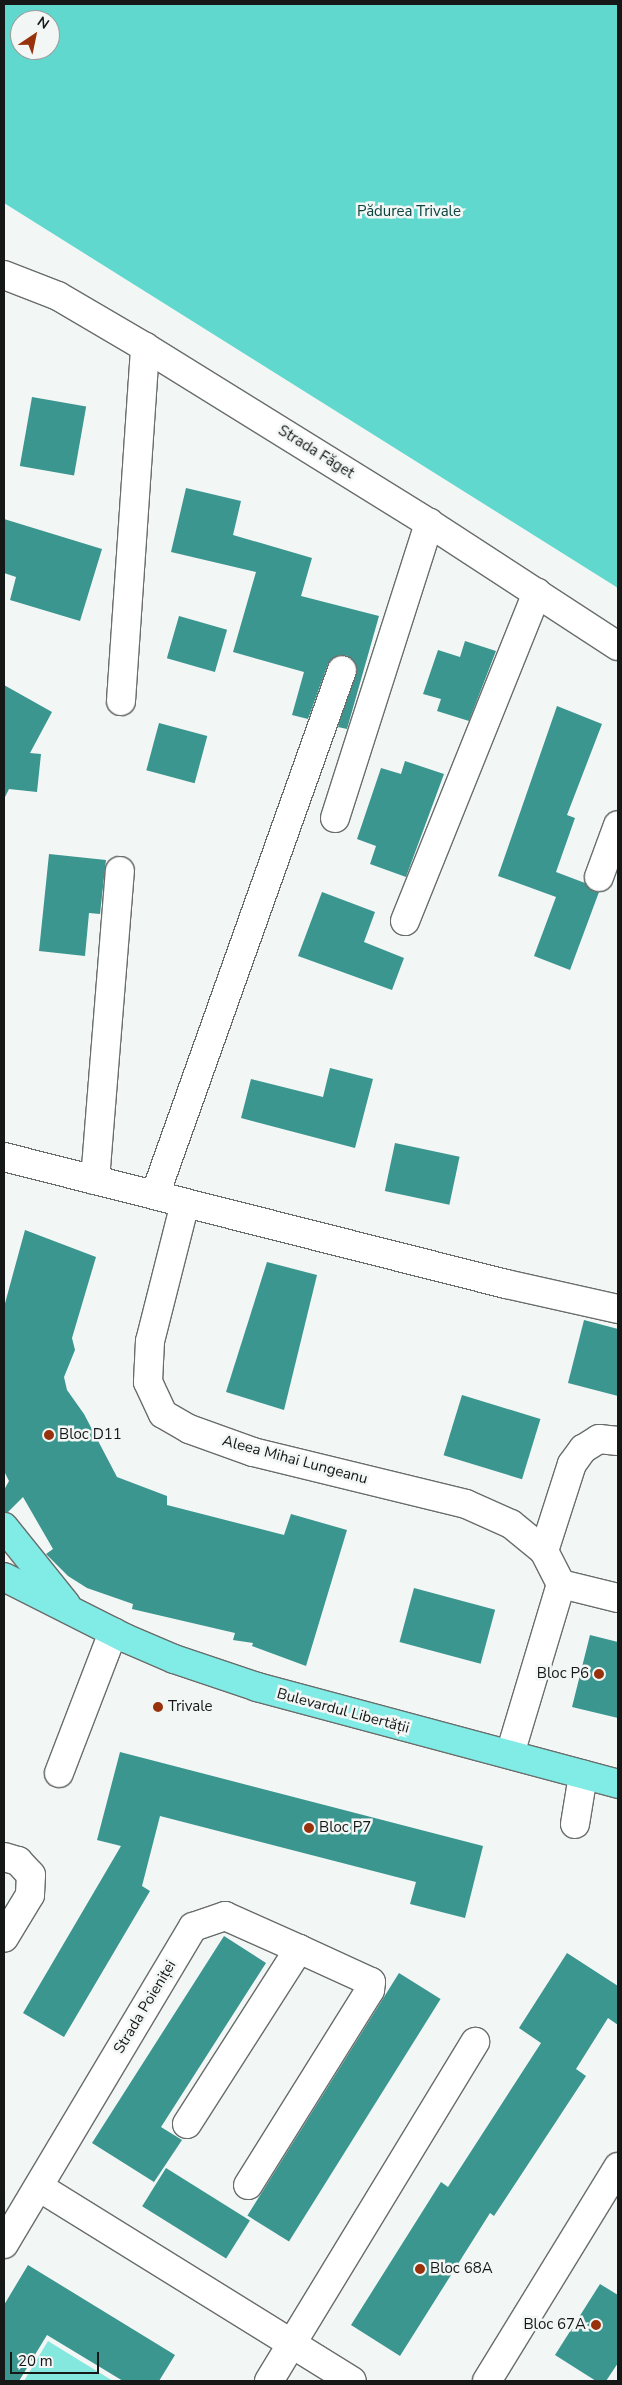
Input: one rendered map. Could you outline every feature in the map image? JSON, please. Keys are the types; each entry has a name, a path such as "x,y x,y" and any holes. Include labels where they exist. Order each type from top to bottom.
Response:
{"main road":[{"name":"Bulevardul Libertății","path":"4,1527 76,1615"},
{"name":"Bulevardul Libertății","path":"4,1578 76,1615 174,1659 257,1688 618,1784"}],"street":[{"name":"Strada Făget","path":"4,275 58,296 145,347 429,523 618,646"},
{"path":"121,701 145,347"},
{"path":"335,818 429,523"},
{"path":"405,921 537,593"},
{"path":"155,1195 342,670"},
{"path":"599,877 618,825"},
{"path":"95,1180 120,871"},
{"path":"4,1157 506,1284 618,1309"},
{"name":"Aleea Mihai Lungeanu","path":"186,1203 150,1341 148,1382 163,1414 189,1429 252,1452 466,1504 511,1524 544,1552 561,1584"},
{"path":"544,1552 572,1464 584,1449 599,1439 618,1441"},
{"path":"510,1754 561,1584 617,1593"},
{"path":"59,1773 113,1632"},
{"path":"575,1824 583,1775"},
{"path":"4,1857 18,1861 31,1874 30,1895 4,1938"},
{"name":"Strada Poieniței","path":"4,2244 193,1927 225,1916 362,1975 370,1982 370,1990 248,2185"},
{"path":"187,2124 299,1949"},
{"path":"269,2381 474,2042"},
{"path":"486,2381 618,2167"},
{"path":"40,2186 352,2381"}],"shaded area":[{"path":"48,2341 113,2381 24,2381"}],"green space":[{"name":"Pădurea Trivale","path":"4,4 618,4 618,588 4,203"}],"building":[{"path":"32,397 86,407 74,475 20,466"},
{"path":"186,488 241,501 233,535 312,558 301,596 379,616 347,729 338,727 357,668 348,656 339,655 328,664 308,719 292,715 304,672 233,652 256,572 171,552"},
{"path":"4,519 102,549 80,621 10,600 16,577 4,573"},
{"path":"179,616 227,630 215,672 167,658"},
{"path":"465,641 496,651 469,721 437,711 441,699 423,694 438,650 460,657"},
{"path":"4,685 52,712 30,753 41,754 37,792 9,789 4,799"},
{"path":"557,706 602,724 567,815 575,818 556,872 585,883 593,891 599,892 570,970 534,956 556,897 498,876"},
{"path":"159,723 207,736 195,783 146,770"},
{"path":"405,761 444,774 406,877 370,864 376,846 357,839 381,768 401,774"},
{"path":"49,854 106,860 100,914 89,913 85,956 39,951"},
{"path":"322,892 375,912 364,942 404,958 392,990 298,956"},
{"path":"330,1068 373,1079 355,1148 241,1118 251,1079 323,1097"},
{"path":"395,1143 460,1157 449,1205 385,1191"},
{"name":"Bloc D11","path":"25,1230 96,1257 72,1338 75,1350 64,1377 67,1390 84,1414 117,1477 167,1496 167,1505 284,1535 291,1514 347,1530 306,1666 252,1646 253,1643 233,1640 235,1633 132,1609 133,1604 87,1588 68,1576 46,1554 53,1549 23,1497 8,1512 4,1512 4,1490 9,1481 4,1471 4,1307"},
{"path":"267,1262 317,1275 284,1410 226,1392"},
{"path":"584,1320 618,1329 618,1396 568,1383"},
{"path":"462,1395 540,1419 522,1479 444,1455"},
{"path":"414,1588 495,1610 481,1664 400,1642"},
{"name":"Bloc P6","path":"590,1635 618,1642 618,1718 572,1707"},
{"name":"Bloc P7","path":"120,1752 483,1846 465,1918 410,1904 416,1882 160,1816 142,1886 150,1891 64,2037 23,2013 121,1846 97,1840"},
{"path":"224,1936 266,1963 161,2127 182,2140 154,2182 92,2143"},
{"path":"567,1953 618,1986 618,2025 608,2018 576,2069 586,2076 494,2216 490,2213 400,2356 351,2325 441,2182 448,2187 541,2043 519,2028"},
{"path":"399,1973 441,1999 289,2242 247,2216"},
{"path":"166,2168 250,2220 226,2259 142,2206"},
{"path":"28,2265 175,2355 159,2381 123,2381 47,2335 19,2381 4,2381 4,2305"},
{"name":"Bloc 67A","path":"600,2284 618,2295 618,2363 606,2381 596,2381 555,2355"}],"place":[{"name":"Bloc D11","path":"49,1435"},
{"name":"Bloc P6","path":"599,1674"},
{"name":"Trivale","path":"158,1707"},
{"name":"Bloc P7","path":"309,1828"},
{"name":"Bloc 68A","path":"420,2269"},
{"name":"Bloc 67A","path":"596,2325"}]}
